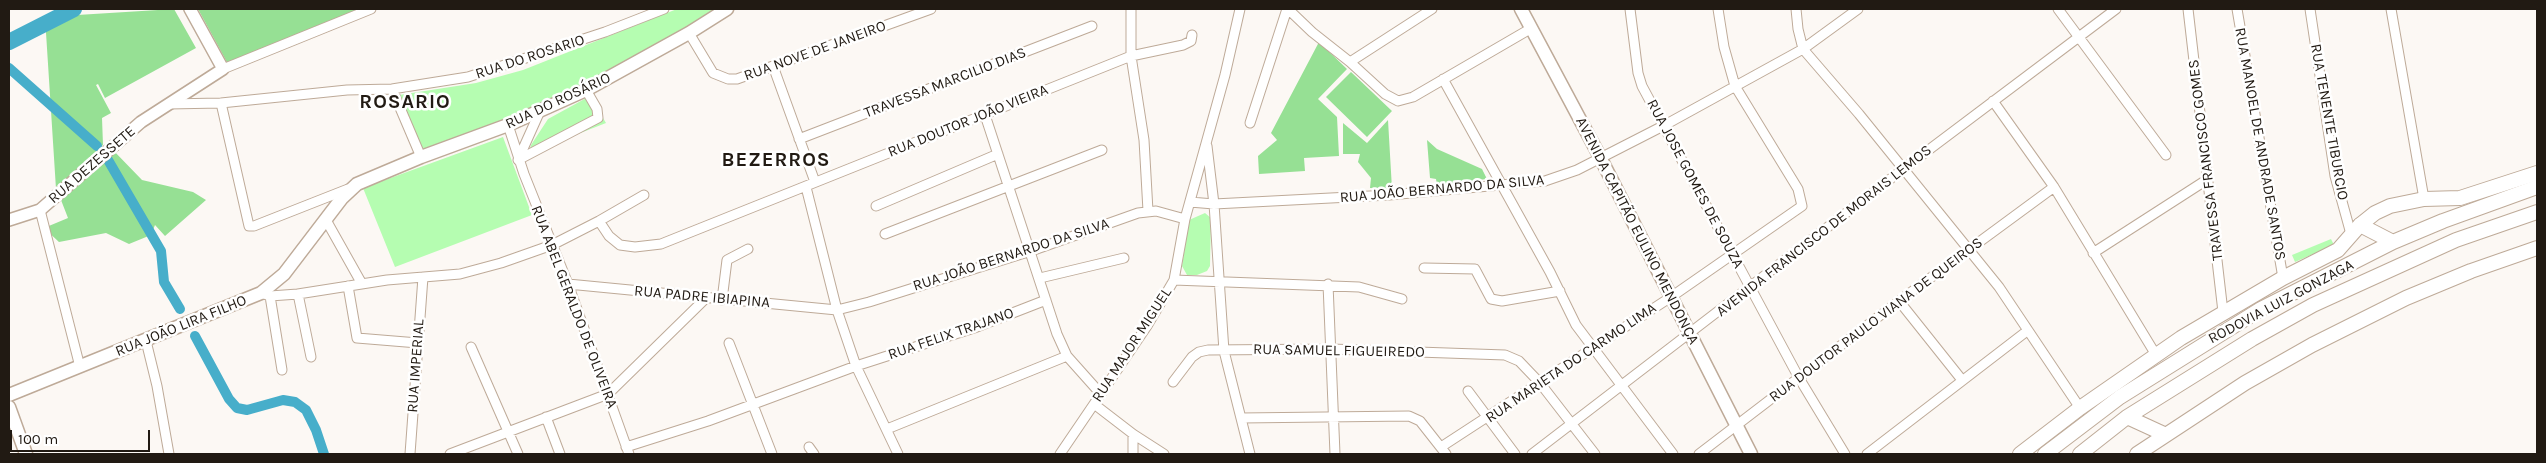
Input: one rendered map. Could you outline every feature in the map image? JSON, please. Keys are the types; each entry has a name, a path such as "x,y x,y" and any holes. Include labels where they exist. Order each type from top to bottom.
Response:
{"main road":[{"name":"RUA DO ROSÁRIO","path":"351,188 421,157 508,125 586,90 689,33 727,9"},
{"name":"AVENIDA CAPITÃO EULINO MENDONÇA","path":"1521,9 1600,157 1751,454"},
{"path":"2020,454 2080,408 2156,355 2224,312 2283,278 2338,250 2356,229 2374,213 2390,206 2424,199 2460,198 2537,173"},
{"name":"RODOVIA LUIZ GONZAGA","path":"2045,454 2120,397 2228,328 2393,242 2537,187"},
{"name":"RUA JOÃO LIRA FILHO","path":"9,395 266,295 351,188"},
{"name":"RODOVIA LUIZ GONZAGA","path":"2080,454 2128,417 2252,339 2313,305 2456,240 2537,212"},
{"path":"2356,229 2393,242"},
{"path":"2137,454 2164,434 2244,383 2359,321 2471,271 2537,248"},
{"path":"9,407 26,454"},
{"path":"2128,417 2164,434"}],"street":[{"path":"190,9 223,69 371,9"},
{"name":"RUA DO ROSARIO","path":"168,104 221,103 327,91 392,89 468,77 514,64 664,9"},
{"name":"RUA NOVE DE JANEIRO","path":"689,33 713,72 728,79 752,75 931,9"},
{"name":"RUA MAJOR MIGUEL","path":"1060,454 1147,326 1174,280 1185,219 1225,75 1240,9"},
{"path":"1250,123 1288,9 1385,94 1398,101 1413,97 1530,29"},
{"path":"1350,62 1432,9"},
{"name":"RUA JOSE GOMES DE SOUZA","path":"1630,9 1638,73 1642,86 1799,378 1846,454"},
{"path":"1718,9 1724,47 1734,86"},
{"path":"1796,9 1798,29 1804,49 1999,287 2080,408"},
{"name":"RUA JOÃO BERNARDO DA SILVA","path":"1190,202 1214,204 1389,195 1546,182 1570,173 1663,126 1804,49 1858,9"},
{"path":"2058,9 2166,156"},
{"name":"AVENIDA FRANCISCO DE MORAIS LEMOS","path":"1532,454 1902,170 2116,9"},
{"name":"TRAVESSA FRANCISCO GOMES","path":"2188,9 2224,312"},
{"name":"RUA MANOEL DE ANDRADE SANTOS","path":"2236,9 2283,278"},
{"name":"RUA TENENTE TIBURCIO","path":"2310,9 2335,176 2356,229"},
{"path":"2391,9 2424,199"},
{"path":"1131,11 1132,56 1144,140 1148,210 1185,219"},
{"name":"TRAVESSA MARCILIO DIAS","path":"799,139 1092,26"},
{"name":"RUA DOUTOR JOÃO VIEIRA","path":"599,221 609,236 620,245 635,247 661,244 1132,56 1183,45 1191,41 1192,35"},
{"path":"773,66 815,182"},
{"name":"RUA DEZESSETE","path":"80,368 40,210 120,139 168,104 223,69"},
{"path":"1442,80 1560,291 1576,325 1623,385 1673,454"},
{"name":"RUA MARIETA DO CARMO LIMA","path":"1444,451 1488,418 1800,210 1802,201 1798,189 1734,86"},
{"path":"392,89 421,157"},
{"path":"518,160 598,118 598,109 586,90"},
{"path":"1993,101 2054,187 2156,355"},
{"path":"221,103 249,226 254,226 351,188"},
{"path":"518,160 540,111"},
{"path":"984,115 1046,300 1067,356 1100,393"},
{"name":"RUA ABEL GERALDO DE OLIVEIRA","path":"508,125 518,160 568,284 628,450"},
{"path":"1206,141 1214,204 1224,351 1250,454"},
{"path":"885,234 1102,150"},
{"path":"876,206 998,154"},
{"path":"2093,253 2208,179"},
{"path":"806,187 836,310 856,366 898,454"},
{"name":"RUA DOUTOR PAULO VIANA DE QUEIROS","path":"1700,454 1898,301 2054,187"},
{"path":"282,370 266,295 298,294 362,284 460,274 501,263 552,245 644,195"},
{"path":"9,220 40,210"},
{"name":"RUA JOÃO BERNARDO DA SILVA","path":"836,310 869,302 1031,251 1148,210"},
{"path":"326,220 362,284"},
{"path":"722,300 727,260 748,250"},
{"path":"1040,278 1124,258"},
{"path":"1424,268 1474,269 1492,299 1502,302 1560,291"},
{"name":"RUA IMPERIAL","path":"410,454 423,277"},
{"path":"1174,280 1328,284 1359,287 1402,298"},
{"name":"RUA PADRE IBIAPINA","path":"568,284 836,310"},
{"path":"1328,284 1335,454"},
{"path":"348,286 357,338 418,343"},
{"path":"298,294 311,357"},
{"path":"450,454 608,394 706,298"},
{"name":"RUA FELIX TRAJANO","path":"628,450 856,366 974,328 1046,300"},
{"path":"1898,301 1962,380"},
{"path":"1867,454 2027,331"},
{"path":"146,342 157,386 169,454"},
{"path":"729,343 772,454"},
{"path":"471,348 518,454"},
{"name":"RUA SAMUEL FIGUEIREDO","path":"1173,382 1192,357 1199,352 1331,349 1498,354 1509,356 1519,361 1540,383"},
{"path":"887,429 1067,356"},
{"path":"1540,383 1573,423 1595,454"},
{"path":"1468,391 1515,454"},
{"path":"1094,404 1164,454"},
{"path":"1241,418 1333,419 1384,416 1416,418 1444,451"},
{"path":"546,417 560,454"},
{"path":"1133,454 1134,434"}],"green space":[{"path":"174,9 196,48 105,98 98,84 96,85 111,113 102,118 103,145 56,189 45,17"},
{"path":"198,9 361,9 229,66"},
{"path":"677,9 726,9 610,79 423,152 399,95 476,83 523,70"},
{"path":"1319,42 1347,69 1318,99 1337,117 1339,156 1304,158 1305,171 1259,174 1258,156 1277,140 1271,133"},
{"path":"1351,72 1392,111 1367,137 1326,97"},
{"path":"590,96 606,123 529,153 531,145 548,119"},
{"path":"1388,120 1392,189 1370,188 1371,178 1358,162 1360,154 1343,154 1343,123 1367,143"},
{"path":"503,137 532,215 395,267 363,188"},
{"path":"1427,140 1437,149 1482,169 1487,179 1437,185 1436,179 1430,178"},
{"path":"112,149 142,180 193,192 206,200 165,236 155,225 151,235 129,244 106,233 59,242 44,228 68,218 61,200"},
{"path":"1205,213 1211,218 1210,266 1207,271 1197,275 1187,275 1182,266 1189,220"},
{"path":"2331,239 2334,245 2295,262 2292,255"}],"waterway":[{"path":"9,42 74,9"},
{"path":"9,68 97,146"},
{"path":"108,160 161,251 164,282 180,309"},
{"path":"195,336 229,399 237,408 247,410 283,400 295,402 306,410 316,430 324,454"}],"district":[{"name":"ROSARIO","path":"405,102"},
{"name":"BEZERROS","path":"776,160"}]}
